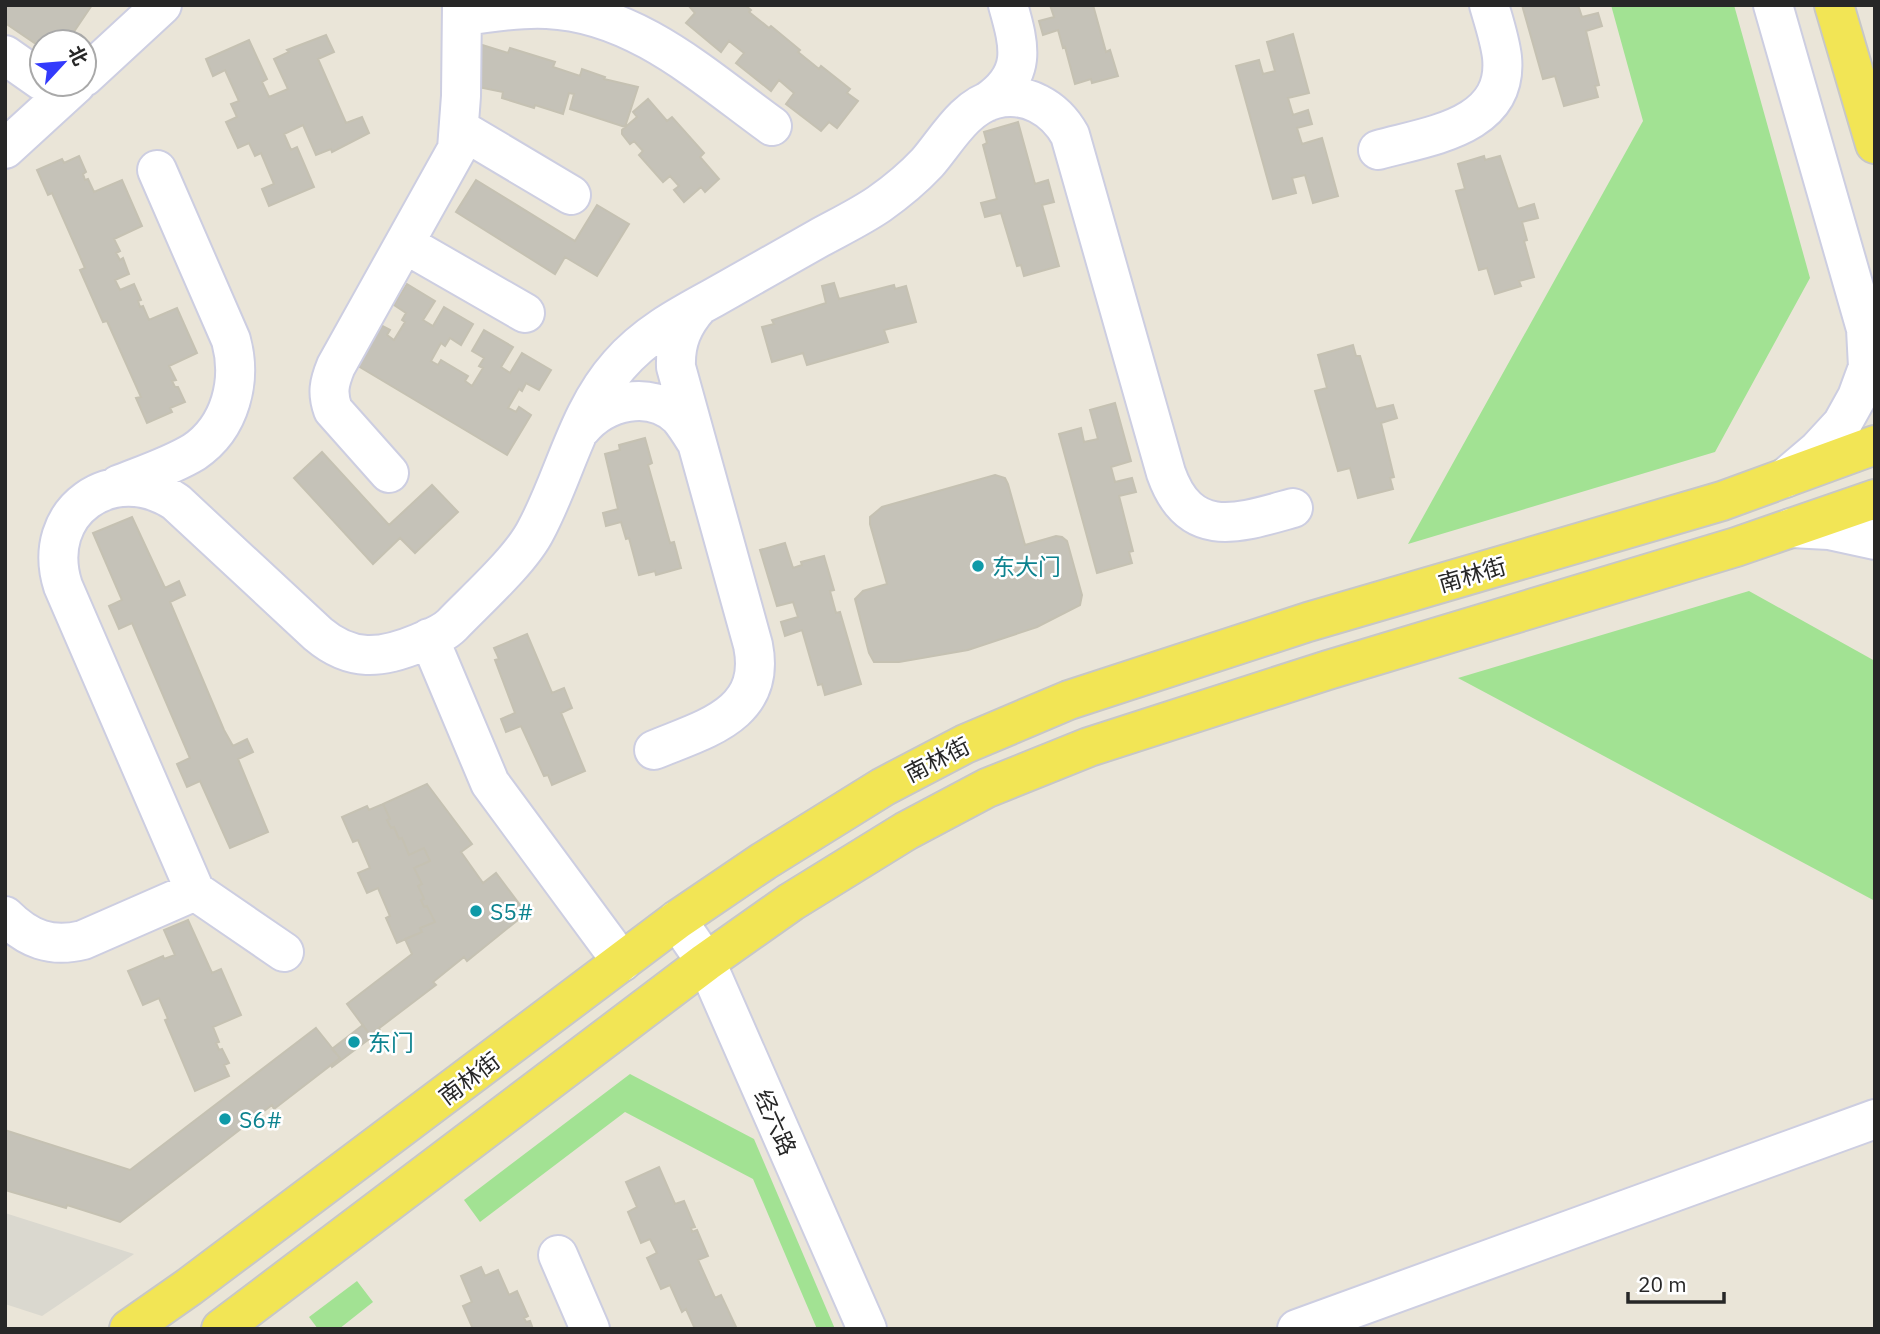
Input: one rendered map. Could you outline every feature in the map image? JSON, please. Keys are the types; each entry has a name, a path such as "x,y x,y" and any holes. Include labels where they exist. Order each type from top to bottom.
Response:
{"main road":[{"path":"1834,5 1875,144"},
{"name":"南林街","path":"129,1329 190,1287 677,920 764,861 883,787 965,744 1069,700 1308,622 1722,501 1875,445"},
{"path":"221,1329 706,962 791,902 906,831 987,788 1089,747 1328,670 1736,547 1875,499"}],"street":[{"path":"98,56 162,5"},
{"path":"1378,150 1460,126 1483,112 1498,89 1502,73 1500,49 1489,5"},
{"path":"1773,5 1866,329 1868,367 1857,397 1842,424 1818,450 1783,479"},
{"path":"389,472 333,410 328,397 329,385 336,366 457,149 460,129 462,11 550,9 632,30 654,41 772,126"},
{"path":"110,489 145,486 176,502 336,648 379,656 397,652 429,638 452,625 530,540 540,524 578,433 600,390 630,353 652,333 875,207 919,171 970,112 1004,89 1011,79 1019,54 1013,22"},
{"path":"1013,22 1029,80 1043,106"},
{"path":"5,55 28,67"},
{"path":"987,102 1022,97 1043,106 1063,123 1074,146 1166,473 1174,492 1198,516 1220,523 1245,522 1293,508"},
{"path":"5,149 50,98"},
{"path":"460,129 571,195"},
{"path":"157,170 226,326 237,368 232,397 221,423 195,459 190,489 194,507 205,529"},
{"path":"405,244 525,313"},
{"path":"653,750 729,716 746,699 755,672 753,645 676,367 675,353 683,328 700,305"},
{"path":"578,433 603,408 634,401 650,402 677,416 698,445"},
{"path":"205,442 186,456 81,504 62,530 57,557 58,571 195,891 284,952"},
{"path":"1791,528 1829,530 1875,540"},
{"path":"429,638 490,783 622,962"},
{"path":"5,916 27,935 40,941 71,943 195,891"},
{"name":"经六路","path":"677,920 706,962 867,1329"},
{"path":"1297,1329 1875,1119"},
{"path":"558,1255 590,1329"}],"green space":[{"path":"1611,5 1734,5 1810,278 1715,452 1408,544 1643,121"},
{"path":"1749,591 1875,661 1875,901 1458,678"},
{"path":"630,1074 754,1139 835,1329 817,1329 753,1179 625,1112 480,1222 464,1200"},
{"path":"357,1281 373,1302 339,1329 318,1329 309,1317"}],"shaded area":[{"path":"5,1213 134,1254 42,1316 5,1304"}],"building":[{"path":"5,5 92,5 76,28 28,28 28,39 5,23"},
{"path":"688,5 745,5 751,10 749,12 769,28 771,26 819,69 821,66 850,89 847,93 858,101 837,128 829,122 821,131 786,104 794,93 779,80 771,91 736,63 744,53 729,41 721,52 686,23 695,13"},
{"path":"1050,5 1093,5 1106,52 1110,50 1118,76 1092,83 1091,79 1075,84 1058,30 1043,35 1039,21 1054,17"},
{"path":"1522,5 1578,5 1582,17 1598,13 1602,26 1586,31 1599,85 1595,86 1598,97 1564,106 1555,76 1543,79"},
{"path":"1293,34 1309,93 1288,98 1293,115 1308,110 1312,124 1297,128 1302,144 1322,138 1338,196 1313,203 1305,175 1292,178 1296,193 1273,199 1236,66 1259,60 1263,74 1275,71 1267,42"},
{"path":"326,35 334,52 318,59 346,123 362,117 369,133 332,152 331,149 316,155 303,125 284,134 291,150 297,147 314,187 269,206 262,189 274,184 261,153 255,156 249,143 238,148 226,122 237,117 231,104 239,101 225,70 213,76 206,59 249,40 267,79 262,82 269,97 288,89 274,59 289,52 287,50"},
{"path":"479,44 508,53 510,48 555,62 553,67 580,76 582,69 605,77 604,79 638,87 625,127 570,109 574,94 569,93 563,114 502,98 503,92 473,86"},
{"path":"648,99 667,121 672,117 704,153 700,157 719,179 705,192 701,187 684,202 674,190 679,186 670,176 663,182 639,155 643,151 634,141 630,144 622,134 622,130 637,117 633,112"},
{"path":"1018,122 1035,184 1048,180 1054,202 1042,205 1059,266 1024,276 1021,265 1017,266 1001,213 985,217 981,203 997,199 983,145 987,143 984,132"},
{"path":"79,156 86,172 83,174 85,180 88,179 94,192 122,180 142,226 114,239 120,251 116,253 120,260 123,258 129,274 115,280 120,290 134,284 141,300 138,301 140,307 143,306 149,320 177,308 197,353 169,366 176,380 172,381 185,402 170,408 172,412 147,423 136,398 141,397 107,321 103,322 80,270 85,268 52,193 48,195 37,170 62,159 64,163"},
{"path":"1484,156 1485,160 1500,156 1518,209 1534,204 1538,218 1522,222 1534,277 1519,281 1521,286 1495,294 1487,268 1479,270 1456,191 1465,189 1458,164"},
{"path":"476,180 575,241 597,205 629,224 597,276 565,257 555,274 456,212"},
{"path":"834,283 839,299 894,285 895,289 906,286 916,322 884,330 888,342 807,365 803,353 772,362 762,327 774,324 772,320 826,303 822,286"},
{"path":"407,284 435,301 423,320 433,326 444,307 473,324 461,345 450,338 445,346 441,343 431,361 438,365 441,360 468,376 465,381 472,386 483,368 479,366 484,358 472,351 484,330 513,347 501,367 510,373 522,353 551,370 539,390 526,383 522,391 519,389 508,408 516,412 519,407 531,415 507,455 353,363 377,323 390,330 387,335 394,340 405,322 402,320 406,313 394,305"},
{"path":"1353,345 1356,356 1360,356 1376,409 1393,405 1397,418 1381,423 1394,477 1390,478 1393,489 1358,498 1350,468 1338,471 1315,391 1327,388 1318,355"},
{"path":"1115,403 1131,461 1111,467 1115,482 1132,478 1136,492 1119,496 1133,551 1129,552 1132,563 1097,573 1059,434 1081,428 1084,442 1098,439 1090,410"},
{"path":"645,438 652,463 648,465 670,543 674,542 681,568 656,575 655,571 639,575 629,538 626,539 621,522 606,526 603,513 618,509 605,454 620,450 619,445"},
{"path":"322,452 389,525 432,485 458,512 415,553 400,538 373,564 294,478"},
{"name":"东大门","path":"995,475 1005,478 1008,484 1025,545 1056,536 1067,541 1082,595 1080,605 1037,627 968,650 899,662 874,662 869,653 855,599 863,591 887,584 870,517 882,507"},
{"path":"132,517 165,588 179,581 185,595 170,602 224,730 233,746 247,739 253,752 238,759 268,832 230,848 200,781 187,787 177,764 190,758 132,623 119,629 109,606 122,600 93,533"},
{"path":"785,543 793,568 802,565 801,562 824,556 834,590 830,591 836,613 840,612 861,684 825,695 822,684 818,685 802,630 785,636 781,622 798,617 793,602 777,606 760,550"},
{"path":"527,634 552,693 564,688 572,708 561,713 585,771 552,785 548,775 544,776 521,726 506,732 501,719 515,713 495,660 499,659 494,648"},
{"name":"S5#","path":"427,784 472,844 461,852 483,883 496,873 523,909 524,915 467,961 464,957 433,982 436,985 370,1035 347,1004 412,954 405,939 422,932 420,928 435,922 421,900 424,899 418,886 422,884 414,868 430,861 424,848 409,855 402,838 399,839 394,827 391,828 383,804"},
{"path":"383,804 391,828 394,827 399,839 402,838 409,855 424,848 430,861 414,868 422,884 418,886 424,899 421,900 435,922 420,928 422,932 397,943 386,918 390,916 378,888 367,893 358,873 370,868 358,840 353,842 342,817 367,806 369,810"},
{"path":"188,920 212,973 221,969 241,1015 213,1027 219,1050 222,1049 229,1063 224,1065 229,1076 195,1091 165,1020 168,1019 159,998 143,1005 128,971 163,956 164,959 175,955 164,930"},
{"name":"东门","path":"363,1025 370,1035 379,1028 380,1031 332,1067 340,1058 332,1049"},
{"name":"S6#","path":"316,1028 340,1058 274,1109 272,1105 120,1222 67,1205 66,1208 5,1190 5,1130 130,1170"},
{"path":"659,1167 675,1204 684,1201 695,1227 691,1228 692,1232 697,1230 708,1256 698,1260 715,1298 721,1295 737,1329 695,1329 686,1309 682,1312 670,1285 661,1289 647,1258 657,1253 650,1239 641,1243 628,1212 637,1207 626,1182"},
{"path":"481,1267 485,1276 498,1270 509,1295 517,1291 528,1316 524,1318 526,1322 530,1321 533,1329 473,1329 463,1306 472,1302 461,1276"}],"place":[{"name":"东大门","path":"978,566"},
{"name":"S5#","path":"476,911"},
{"name":"东门","path":"354,1042"},
{"name":"S6#","path":"225,1119"}]}
